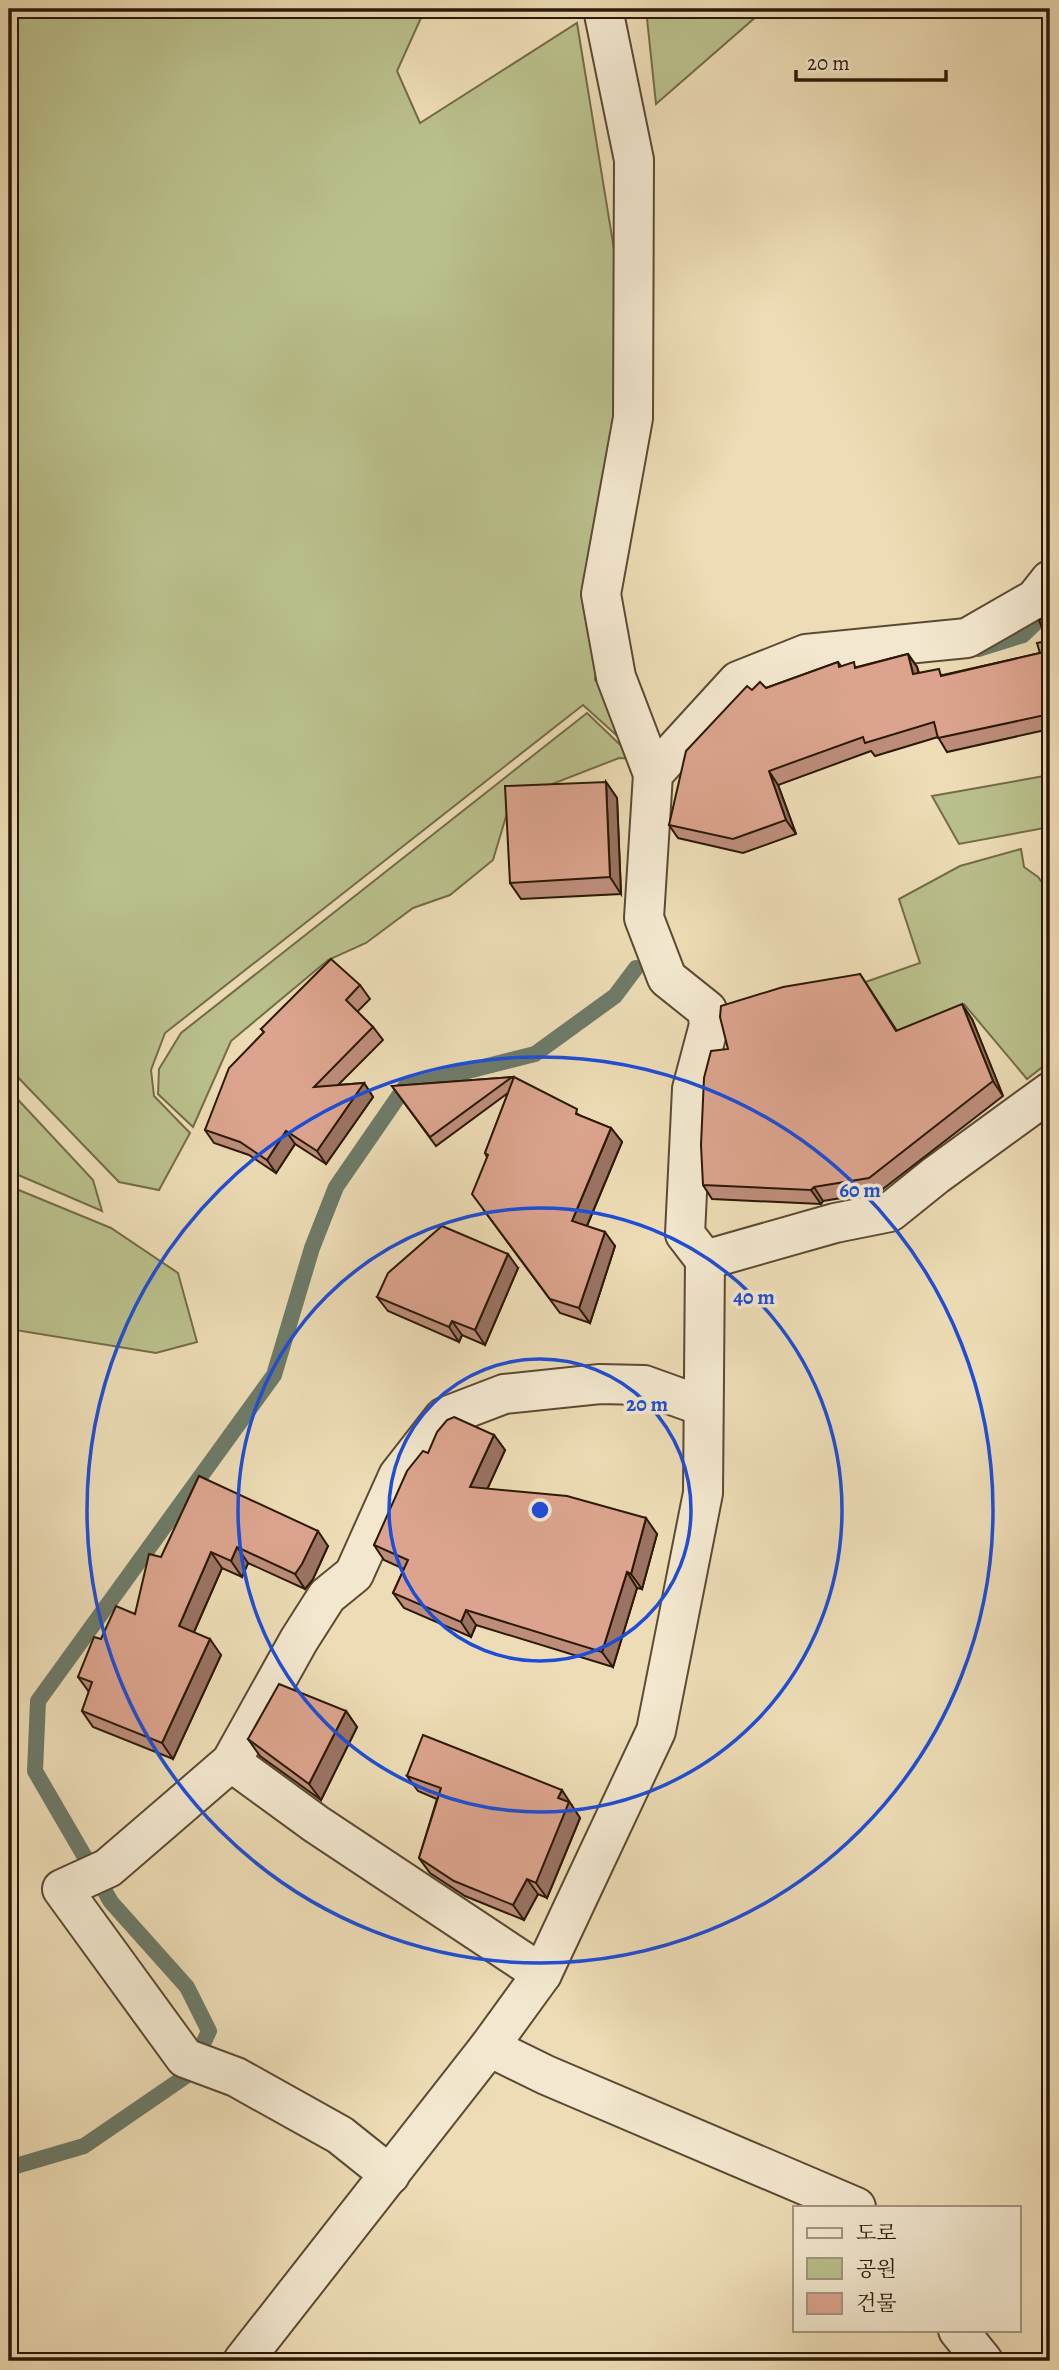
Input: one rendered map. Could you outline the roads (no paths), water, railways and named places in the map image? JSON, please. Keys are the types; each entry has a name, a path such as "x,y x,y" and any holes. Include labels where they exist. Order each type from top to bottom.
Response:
{"street":[{"path":"243,2361 489,2047 542,1974 656,1731 704,1493 705,1260 685,1234 692,1089 709,1025 707,1010 667,978 644,918 653,775 616,677 601,594 633,418 635,160 603,9"},
{"path":"653,775 738,681 806,654 967,638 1035,599 1050,580"},
{"path":"705,1260 835,1223 890,1212 1050,1092"},
{"path":"390,2175 340,2135 236,2077 185,2058 62,1889 108,1868 231,1762 299,1640 327,1596 354,1574 398,1476 444,1417 504,1394 600,1384 644,1385 694,1403 703,1403"},
{"path":"231,1762 316,1824 542,1974"},
{"path":"489,2047 546,2075 854,2206"},
{"path":"960,2332 982,2361"}],"waterway":[{"path":"978,649 1023,635 1050,609"},
{"path":"9,2168 84,2146 189,2074 209,2031 187,1987 111,1902 35,1771 38,1701 274,1375 312,1248 336,1187 405,1087 535,1054 615,996 636,968"}]}
